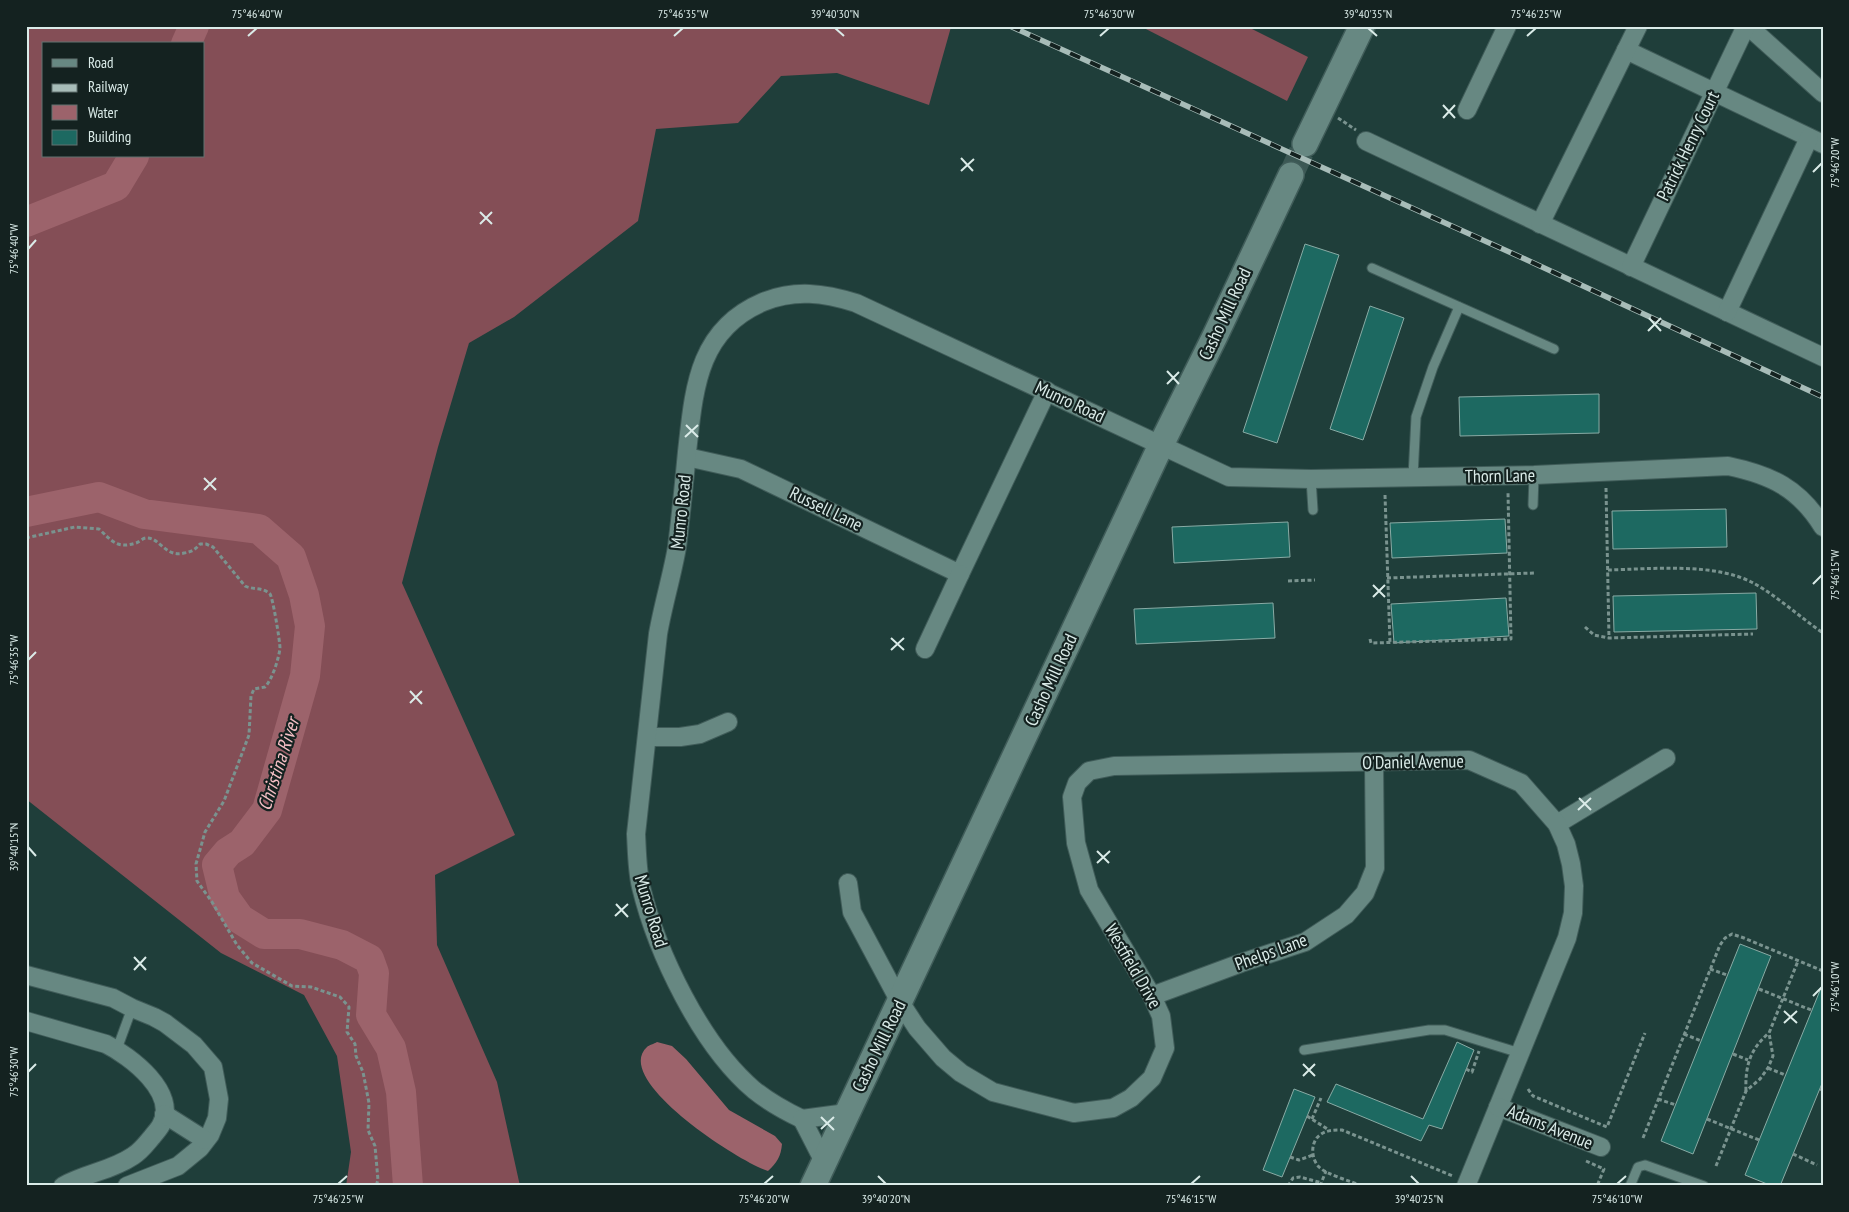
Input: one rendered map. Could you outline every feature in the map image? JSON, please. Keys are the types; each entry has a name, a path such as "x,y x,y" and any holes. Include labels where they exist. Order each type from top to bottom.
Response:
{"street":[{"path":"1306,144 1362,26"},
{"path":"1467,110 1507,26"},
{"path":"1540,224 1638,26"},
{"path":"1747,26 1823,93"},
{"name":"Patrick Henry Court","path":"1631,267 1747,26"},
{"path":"1626,50 1816,141 1727,312"},
{"path":"1366,141 1822,355"},
{"name":"Casho Mill Road","path":"813,1186 1161,445 1291,175"},
{"name":"Munro Road","path":"802,1119 774,1105 754,1090 729,1064 702,1028 678,985 660,946 648,914 636,858 636,834 658,634 662,610 673,572 693,393 703,361 723,330 737,317 764,302 792,293 813,293 833,296 856,303 1161,445"},
{"path":"925,649 1046,391"},
{"name":"Thorn Lane","path":"1161,445 1229,476 1256,479 1534,475 1728,466 1754,471 1775,479 1814,512 1823,527"},
{"name":"Russell Lane","path":"687,457 741,469 960,574"},
{"path":"646,737 680,737 700,734 728,722"},
{"path":"1557,824 1666,758"},
{"name":"O'Daniel Avenue","path":"1077,783 1089,771 1114,766 1470,760 1521,783 1557,824 1566,844 1574,886 1573,913 1567,938 1467,1184"},
{"name":"Phelps Lane","path":"1152,996 1305,942 1346,915 1365,893 1375,868 1374,762"},
{"name":"Westfield Drive","path":"848,883 852,912 900,1002 917,1028 944,1058 961,1073 993,1092 1074,1113 1113,1108 1131,1098 1152,1078 1165,1048 1161,1016 1152,996 1089,890 1076,843 1072,797 1077,783"},
{"path":"26,976 113,998 154,1017 194,1045 212,1067 219,1099 217,1118 205,1140 194,1153 178,1166 127,1186"},
{"path":"26,1021 106,1044 117,1049 135,1062 149,1076 164,1102 162,1124 143,1149 115,1167 76,1178 63,1186"},
{"name":"Adams Avenue","path":"1498,1107 1601,1147"},
{"path":"824,1162 802,1119 847,1113"},
{"path":"164,1114 205,1140"}],"lane":[{"path":"1372,268 1554,349"},
{"path":"1413,477 1416,418 1433,366 1458,306"},
{"path":"1533,505 1534,475"},
{"path":"1312,479 1313,510"},
{"path":"117,1049 132,1008"},
{"path":"1304,1050 1429,1030 1445,1030 1520,1053"},
{"path":"1630,1186 1638,1167 1645,1165 1704,1186"}],"path":[{"path":"1606,488 1609,638"},
{"path":"1370,638 1371,643 1511,639 1508,492"},
{"path":"1385,495 1390,643"},
{"path":"26,538 75,527 99,529 113,542 122,546 146,538 155,540 166,550 178,555 194,551 200,544 206,544 213,547 245,586 250,589 260,589 270,594 280,648 270,682 265,687 254,689 251,696 249,735 224,801 205,832 196,864 197,881 212,902 237,945 252,963 292,986 311,987 340,997 349,1008 347,1032 355,1044 356,1056 363,1072 369,1102 368,1130 375,1146 378,1180 376,1186"},
{"path":"1608,570 1695,568 1735,576 1754,583 1823,633"},
{"path":"1387,578 1534,573"},
{"path":"1288,581 1315,580"},
{"path":"1585,626 1594,635 1609,638 1753,634"},
{"path":"1643,1138 1710,969 1725,938 1732,934 1823,971"},
{"path":"1716,1166 1746,1091 1745,1076 1748,1060 1754,1048 1769,1032 1798,961"},
{"path":"1710,969 1727,976"},
{"path":"1759,988 1811,1010"},
{"path":"1746,1091 1760,1079 1768,1068 1773,1056 1769,1032"},
{"path":"1528,1089 1533,1096 1607,1127 1645,1033"},
{"path":"1684,1034 1701,1041"},
{"path":"1466,1070 1472,1072 1481,1046"},
{"path":"1733,1054 1748,1060"},
{"path":"1768,1068 1785,1075"},
{"path":"1312,1119 1321,1098"},
{"path":"1658,1099 1676,1105"},
{"path":"1307,1116 1330,1130"},
{"path":"1707,1119 1759,1140"},
{"path":"1362,1186 1318,1166 1313,1155 1313,1145 1319,1135 1330,1130 1342,1130 1467,1184"},
{"path":"1793,1154 1817,1165"},
{"path":"1290,1157 1299,1160 1313,1155"},
{"path":"1579,1158 1604,1169 1597,1186"},
{"path":"1288,1186 1293,1178 1300,1177 1321,1184 1326,1171"}],"shaded area":[{"path":"26,26 951,27 929,105 837,73 781,76 738,123 656,129 638,221 514,317 469,343 438,447 402,583 515,835 435,875 437,945 497,1082 520,1186 346,1186 351,1152 337,1056 304,995 221,953 26,799"},
{"path":"1140,26 1246,26 1308,57 1287,101"}],"water":[{"path":"657,1042 672,1046 686,1059 729,1110 775,1136 782,1144 778,1159 768,1171 754,1165 708,1137 662,1099 647,1079 641,1061 647,1047"}],"building":[{"path":"1305,244 1339,255 1277,443 1243,432"},
{"path":"1370,306 1404,318 1363,440 1330,429"},
{"path":"1599,394 1599,433 1460,436 1459,397"},
{"path":"1726,509 1727,547 1613,549 1612,511"},
{"path":"1505,519 1507,553 1392,558 1390,523"},
{"path":"1288,522 1290,557 1174,563 1172,527"},
{"path":"1756,593 1757,629 1614,632 1613,596"},
{"path":"1506,598 1509,636 1394,643 1391,604"},
{"path":"1273,603 1275,638 1136,644 1134,609"},
{"path":"1740,944 1771,956 1693,1154 1661,1141"},
{"path":"1823,983 1823,1081 1780,1186 1772,1186 1745,1175"},
{"path":"1457,1042 1474,1050 1442,1129 1429,1125 1421,1141 1327,1102 1336,1084 1423,1119"},
{"path":"1294,1089 1315,1097 1282,1177 1263,1170"}],"waterway":[{"name":"Christina River","path":"187,42 194,26"},
{"name":"Christina River","path":"26,222 116,186 133,158"},
{"name":"Christina River","path":"26,512 99,497 144,514 259,529 291,557 304,595 310,626 305,676 267,810 242,843 228,852 217,865 225,898 240,919 264,934 300,934 342,945 369,959 374,973 371,1015 391,1048 401,1092 408,1186"}],"tunnel":[{"path":"1291,175 1305,144"}],"railway":[{"path":"1010,26 1527,260 1823,397"}]}
